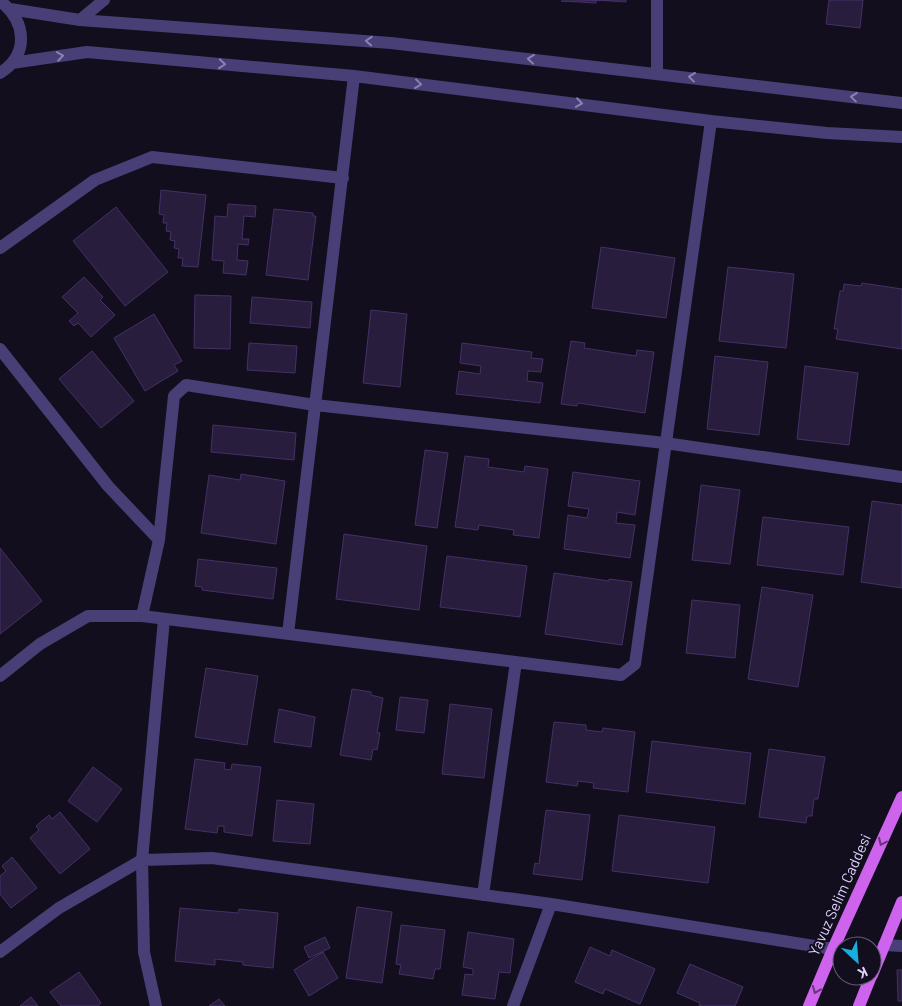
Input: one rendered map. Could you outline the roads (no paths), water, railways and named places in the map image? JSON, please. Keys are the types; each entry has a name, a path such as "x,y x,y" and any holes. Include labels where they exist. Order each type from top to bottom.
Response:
{"main road":[{"name":"Yavuz Selim Caddesi","path":"838,936 902,797"},
{"path":"882,950 902,902"},
{"name":"Yavuz Selim Caddesi","path":"809,1006 832,949"},
{"path":"859,1006 867,986"}],"street":[{"path":"80,20 104,0"},
{"path":"657,0 657,73"},
{"path":"5,5 80,20 391,43 902,103"},
{"path":"0,73 12,63 21,46 21,32 18,19 5,5"},
{"path":"12,63 87,52 354,76 711,121 827,133 902,137"},
{"path":"288,634 344,178 354,76"},
{"path":"0,676 40,644 88,616 142,616 621,675 635,664 711,121"},
{"path":"0,248 95,180 152,157 344,178"},
{"path":"0,349 108,486 159,540"},
{"path":"142,616 159,540 174,396 186,385 315,405 665,443 902,477"},
{"path":"156,1006 144,952 142,860 164,619"},
{"path":"483,895 516,662"},
{"path":"0,952 59,908 142,860 212,858 551,904 832,949"},
{"path":"513,1006 551,904"},
{"path":"884,945 902,946"}]}
